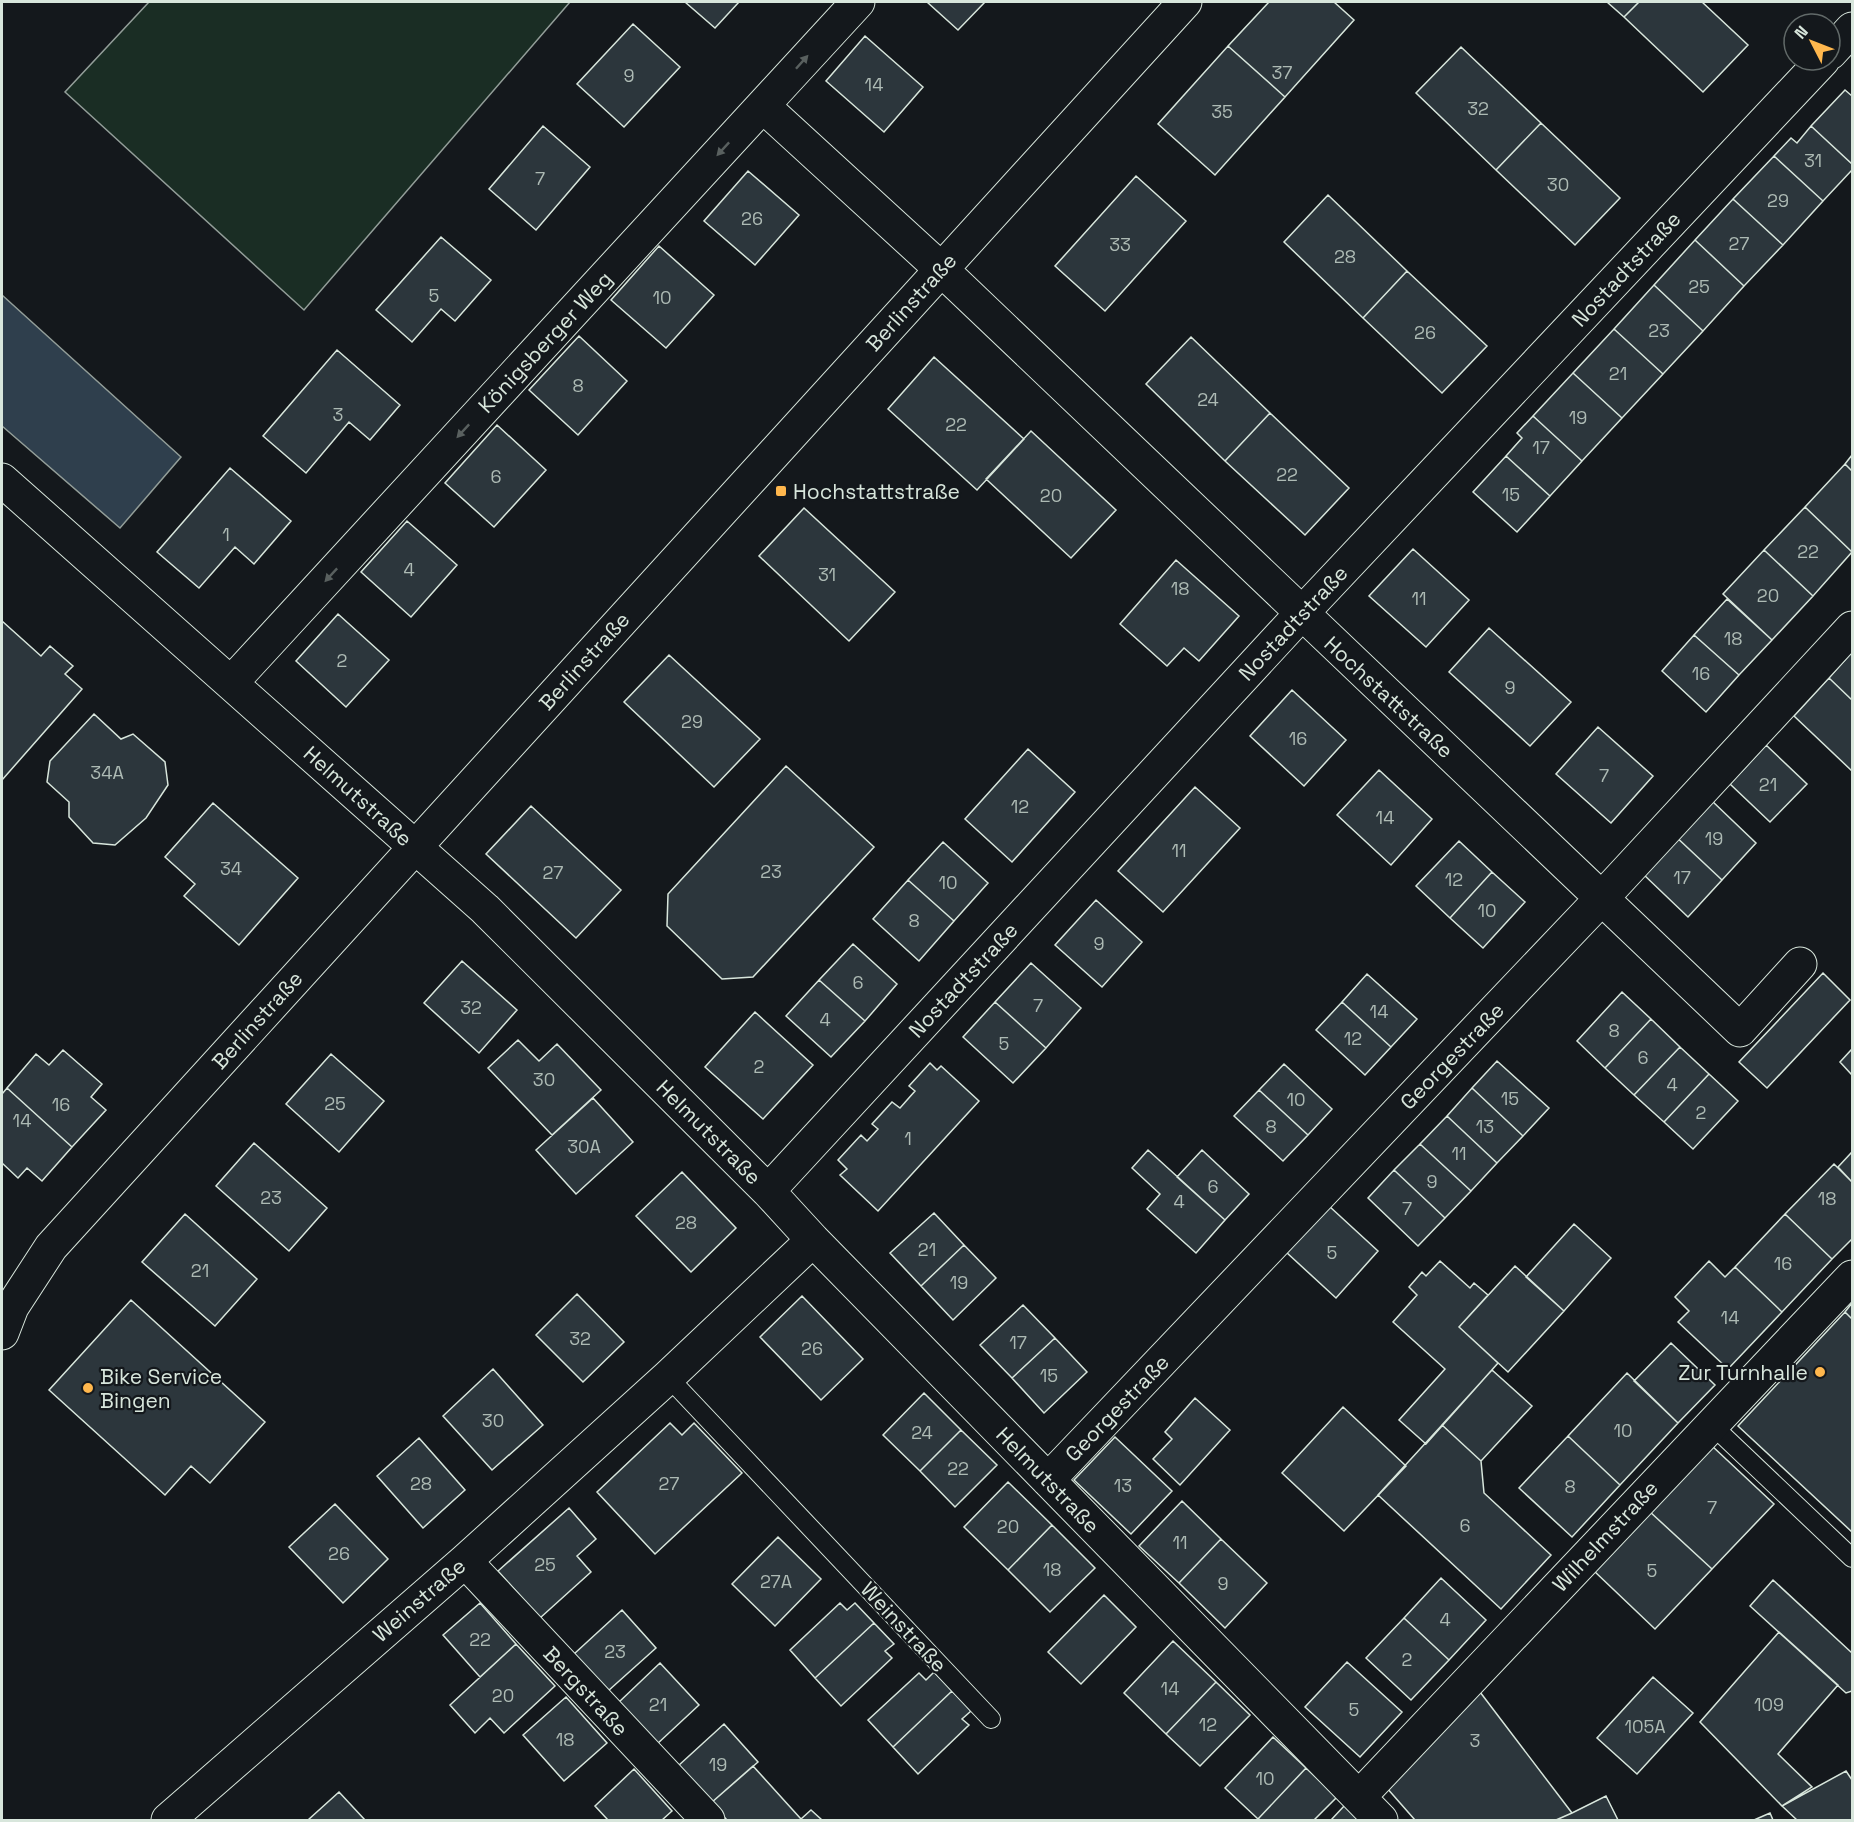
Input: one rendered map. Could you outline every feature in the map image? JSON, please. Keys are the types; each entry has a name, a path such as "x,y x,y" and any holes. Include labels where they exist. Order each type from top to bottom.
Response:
{"street":[{"name":"Königsberger Weg","path":"231,683 858,2"},
{"name":"Berlinstraße","path":"5,1316 51,1247 1185,2"},
{"name":"Nostadtstraße","path":"768,1191 1301,614 1812,72"},
{"name":"Hochstattstraße","path":"763,106 941,269 1740,1030 1800,964"},
{"name":"Helmutstraße","path":"2,480 485,909 768,1191 813,1240 1381,1821"},
{"name":"Georgestraße","path":"1048,1480 1601,899 1852,628"},
{"name":"Weinstraße","path":"168,1821 465,1561 668,1377 813,1240"},
{"name":"Wilhelmstraße","path":"1359,1797 1852,1277"},
{"name":"Bergstraße","path":"465,1561 708,1821"}],"lane":[{"name":"Weinstraße","path":"668,1377 991,1719"},
{"path":"1711,1424 1852,1558"}],"green space":[{"path":"149,2 570,2 304,310 65,92"}],"water":[{"path":"2,295 181,457 120,528 2,426"}],"building":[{"path":"685,2 739,2 715,28"},
{"path":"927,2 985,2 958,30"},
{"path":"1269,2 1334,2 1354,20 1285,97 1228,46"},
{"path":"1607,2 1639,2 1624,17"},
{"path":"1639,2 1702,2 1748,45 1703,92 1624,17"},
{"path":"633,24 680,67 624,127 577,84"},
{"path":"865,36 923,87 884,132 826,81"},
{"path":"1228,46 1285,97 1215,175 1158,124"},
{"path":"1461,47 1541,123 1496,170 1416,93"},
{"path":"1845,90 1852,96 1852,164 1811,126"},
{"path":"1541,123 1620,198 1575,245 1496,170"},
{"path":"543,126 590,167 536,230 489,189"},
{"path":"1811,126 1852,164 1852,170 1823,201 1774,156 1791,138 1797,143"},
{"path":"1774,156 1823,201 1783,245 1733,199"},
{"path":"748,171 799,215 755,265 704,221"},
{"path":"1136,176 1186,221 1105,311 1055,266"},
{"path":"1328,195 1407,271 1363,318 1284,242"},
{"path":"1733,199 1783,245 1744,286 1695,240"},
{"path":"441,237 491,280 455,321 441,309 412,342 376,310"},
{"path":"1695,240 1744,286 1703,331 1654,285"},
{"path":"659,246 714,295 666,348 611,300"},
{"path":"1407,271 1487,346 1442,393 1363,318"},
{"path":"1654,285 1703,331 1663,374 1614,329"},
{"path":"1614,329 1663,374 1622,418 1573,373"},
{"path":"579,336 627,381 578,435 529,390"},
{"path":"1191,337 1270,413 1225,461 1146,384"},
{"path":"337,350 400,405 370,440 349,422 306,473 263,436"},
{"path":"934,357 1024,439 977,490 888,409"},
{"path":"1573,373 1622,418 1582,461 1533,416"},
{"path":"1270,413 1349,488 1305,535 1225,461"},
{"path":"1533,416 1582,461 1550,496 1506,456 1522,438 1517,433"},
{"path":"497,425 546,470 494,527 445,483"},
{"path":"1031,431 1116,510 1071,558 986,479"},
{"path":"1852,455 1852,471 1845,464"},
{"path":"1506,456 1550,496 1517,532 1473,492"},
{"path":"1845,464 1852,471 1852,552 1805,507"},
{"path":"230,468 291,521 254,564 235,547 199,588 157,552"},
{"path":"1805,507 1852,552 1813,596 1764,550"},
{"path":"804,508 895,592 849,641 759,556"},
{"path":"407,521 457,565 411,617 361,572"},
{"path":"1413,549 1469,600 1426,647 1369,596"},
{"path":"1764,550 1813,596 1772,640 1723,594"},
{"path":"1176,560 1239,616 1199,661 1184,648 1167,666 1120,624"},
{"path":"1727,599 1772,640 1739,675 1694,635"},
{"path":"338,614 389,660 346,707 296,661"},
{"path":"2,621 41,656 50,646 73,666 65,674 82,689 2,780"},
{"path":"1489,628 1571,702 1530,746 1449,672"},
{"path":"1694,635 1739,675 1706,712 1662,671"},
{"path":"1852,652 1852,700 1829,678"},
{"path":"669,655 760,739 714,787 624,702"},
{"path":"1829,678 1852,700 1852,771 1794,716"},
{"path":"1292,690 1346,740 1304,786 1250,736"},
{"path":"94,714 121,739 133,734 165,762 168,785 146,818 115,845 93,843 69,817 69,802 47,782 50,761"},
{"path":"1598,727 1653,776 1611,823 1556,774"},
{"path":"1766,745 1807,784 1770,822 1730,784"},
{"path":"1028,749 1075,792 1012,862 965,819"},
{"path":"786,766 874,847 753,977 722,979 667,926 668,894"},
{"path":"1379,770 1432,819 1391,865 1337,815"},
{"path":"1195,787 1240,828 1163,912 1118,871"},
{"path":"1711,800 1756,843 1722,880 1672,833"},
{"path":"213,803 298,878 239,945 184,896 195,884 165,857"},
{"path":"531,806 621,890 576,938 486,854"},
{"path":"1672,833 1722,880 1688,917 1643,874"},
{"path":"1459,841 1492,872 1450,918 1416,886"},
{"path":"943,842 988,883 954,921 908,880"},
{"path":"1492,872 1525,902 1483,948 1450,918"},
{"path":"908,880 954,921 919,961 873,919"},
{"path":"1096,900 1142,942 1102,987 1055,945"},
{"path":"853,944 897,984 865,1021 819,980"},
{"path":"462,961 517,1010 479,1053 424,1003"},
{"path":"1031,963 1081,1008 1046,1048 995,1002"},
{"path":"1823,973 1850,1000 1767,1088 1739,1062"},
{"path":"1367,974 1417,1019 1391,1047 1342,1002"},
{"path":"819,980 865,1021 831,1057 786,1016"},
{"path":"1622,992 1651,1019 1605,1068 1577,1041"},
{"path":"995,1002 1046,1048 1013,1083 963,1037"},
{"path":"1342,1002 1391,1047 1365,1075 1316,1030"},
{"path":"755,1012 813,1065 763,1119 705,1067"},
{"path":"1651,1019 1680,1047 1634,1095 1605,1068"},
{"path":"518,1040 539,1061 557,1044 601,1090 552,1135 488,1068"},
{"path":"1680,1047 1709,1074 1664,1122 1634,1095"},
{"path":"1852,1049 1852,1075 1840,1062"},
{"path":"63,1050 102,1084 91,1097 106,1110 72,1147 7,1088 36,1054 49,1065"},
{"path":"331,1054 384,1101 339,1152 286,1104"},
{"path":"1497,1061 1549,1108 1523,1136 1472,1088"},
{"path":"930,1063 937,1070 941,1066 979,1101 878,1211 840,1175 847,1169 838,1160 861,1135 867,1141 878,1129 872,1124 892,1102 900,1108 915,1091 909,1086"},
{"path":"1284,1064 1332,1109 1308,1135 1259,1090"},
{"path":"1709,1074 1738,1101 1693,1149 1664,1122"},
{"path":"7,1088 72,1147 42,1181 27,1168 18,1178 2,1163 2,1094"},
{"path":"1472,1088 1523,1136 1497,1163 1447,1116"},
{"path":"1259,1090 1308,1135 1283,1161 1234,1116"},
{"path":"593,1098 633,1142 576,1194 536,1150"},
{"path":"1447,1116 1497,1163 1471,1191 1420,1144"},
{"path":"254,1143 327,1208 289,1251 216,1186"},
{"path":"1420,1144 1471,1191 1445,1218 1394,1170"},
{"path":"1148,1150 1225,1220 1196,1253 1147,1209 1160,1194 1132,1168"},
{"path":"1202,1150 1249,1194 1225,1220 1177,1177"},
{"path":"1852,1152 1852,1182 1838,1167"},
{"path":"1834,1164 1852,1182 1852,1239 1832,1259 1785,1214"},
{"path":"1394,1170 1445,1218 1418,1246 1368,1198"},
{"path":"682,1172 736,1228 691,1272 636,1216"},
{"path":"1329,1206 1378,1251 1336,1298 1286,1252"},
{"path":"934,1213 964,1245 921,1286 890,1253"},
{"path":"185,1214 257,1279 215,1326 142,1262"},
{"path":"1785,1214 1832,1259 1782,1312 1735,1267"},
{"path":"1574,1224 1611,1258 1564,1311 1526,1277"},
{"path":"964,1245 996,1278 953,1320 921,1286"},
{"path":"1440,1261 1470,1288 1474,1283 1488,1295 1459,1327 1498,1363 1426,1444 1399,1420 1445,1369 1393,1322 1417,1295 1409,1287 1422,1272 1426,1276"},
{"path":"1709,1261 1725,1277 1735,1267 1782,1312 1728,1369 1678,1322 1689,1311 1675,1297"},
{"path":"1515,1266 1564,1311 1508,1372 1459,1327"},
{"path":"577,1294 624,1342 583,1382 536,1335"},
{"path":"802,1296 863,1359 821,1400 760,1337"},
{"path":"131,1300 265,1422 210,1483 191,1466 165,1495 49,1390"},
{"path":"1852,1303 1852,1319 1845,1312"},
{"path":"1023,1305 1055,1338 1012,1378 980,1345"},
{"name":"Zur Turnhalle","path":"1845,1312 1852,1319 1852,1532 1738,1426"},
{"path":"1055,1338 1087,1372 1044,1413 1012,1378"},
{"path":"1671,1343 1715,1385 1678,1423 1634,1381"},
{"path":"493,1369 543,1425 492,1470 443,1416"},
{"path":"1492,1370 1532,1406 1481,1461 1442,1425"},
{"path":"1627,1373 1678,1423 1620,1485 1568,1436"},
{"path":"924,1393 961,1430 920,1471 883,1435"},
{"path":"1195,1398 1230,1430 1180,1485 1153,1459 1172,1439 1165,1432"},
{"path":"1343,1407 1406,1466 1344,1531 1282,1473"},
{"path":"670,1423 682,1435 694,1423 742,1473 655,1554 597,1492"},
{"path":"1442,1425 1481,1461 1484,1493 1551,1555 1501,1609 1378,1495"},
{"path":"961,1430 997,1465 955,1507 920,1471"},
{"path":"1568,1436 1620,1485 1572,1537 1519,1488"},
{"path":"1115,1437 1172,1491 1131,1534 1074,1480"},
{"path":"419,1438 465,1490 423,1528 377,1476"},
{"path":"1711,1445 1774,1504 1712,1569 1649,1511"},
{"path":"1008,1482 1052,1525 1008,1570 964,1527"},
{"path":"1182,1501 1221,1539 1179,1583 1139,1546"},
{"path":"335,1504 388,1559 343,1603 289,1547"},
{"path":"569,1508 596,1539 577,1556 591,1572 540,1618 498,1571"},
{"path":"1649,1511 1712,1569 1655,1629 1593,1570"},
{"path":"1052,1525 1095,1568 1050,1612 1008,1570"},
{"path":"778,1537 821,1579 775,1626 732,1584"},
{"path":"1221,1539 1267,1583 1225,1628 1179,1583"},
{"path":"1441,1578 1486,1620 1449,1660 1404,1618"},
{"path":"1773,1580 1852,1653 1852,1691 1846,1693 1750,1606"},
{"path":"1104,1595 1136,1627 1081,1684 1048,1652"},
{"path":"480,1603 516,1644 480,1677 443,1635"},
{"path":"840,1603 847,1610 855,1603 874,1623 815,1678 790,1650"},
{"path":"622,1610 656,1648 608,1691 574,1654"},
{"path":"1404,1618 1449,1660 1411,1700 1366,1658"},
{"path":"874,1623 894,1644 885,1651 892,1658 841,1706 815,1678"},
{"path":"1779,1632 1838,1685 1778,1754 1812,1787 1782,1806 1700,1722"},
{"path":"1173,1641 1216,1682 1166,1734 1124,1693"},
{"path":"516,1644 555,1686 504,1733 490,1718 475,1733 450,1705"},
{"path":"1347,1662 1402,1712 1360,1757 1305,1707"},
{"path":"660,1663 699,1705 656,1745 618,1703"},
{"path":"934,1672 952,1691 893,1747 868,1720 919,1673 926,1680"},
{"path":"1653,1677 1693,1713 1637,1774 1597,1738"},
{"path":"1216,1682 1250,1715 1200,1766 1166,1734"},
{"path":"952,1691 971,1711 962,1719 969,1725 918,1774 893,1747"},
{"path":"1480,1692 1572,1813 1556,1820 1415,1820 1386,1787"},
{"path":"566,1697 607,1743 564,1781 523,1735"},
{"path":"724,1724 758,1762 711,1803 678,1766"},
{"path":"1273,1737 1306,1768 1258,1819 1225,1788"},
{"path":"753,1766 800,1820 727,1820 711,1803"},
{"path":"1306,1768 1337,1797 1314,1820 1258,1819"},
{"path":"634,1769 672,1811 662,1820 608,1820 595,1806"},
{"path":"1846,1771 1852,1780 1852,1820 1797,1820 1782,1806"},
{"path":"339,1792 365,1820 308,1820"},
{"path":"1606,1796 1618,1820 1556,1820 1572,1813"},
{"path":"1345,1805 1361,1820 1331,1820"},
{"path":"811,1810 822,1820 800,1820"},
{"path":"1770,1813 1773,1820 1754,1820"}],"place":[{"name":"Hochstattstraße","path":"781,491"},
{"name":"Zur Turnhalle","path":"1820,1372"},
{"name":"Bike Service Bingen","path":"88,1388"}]}
